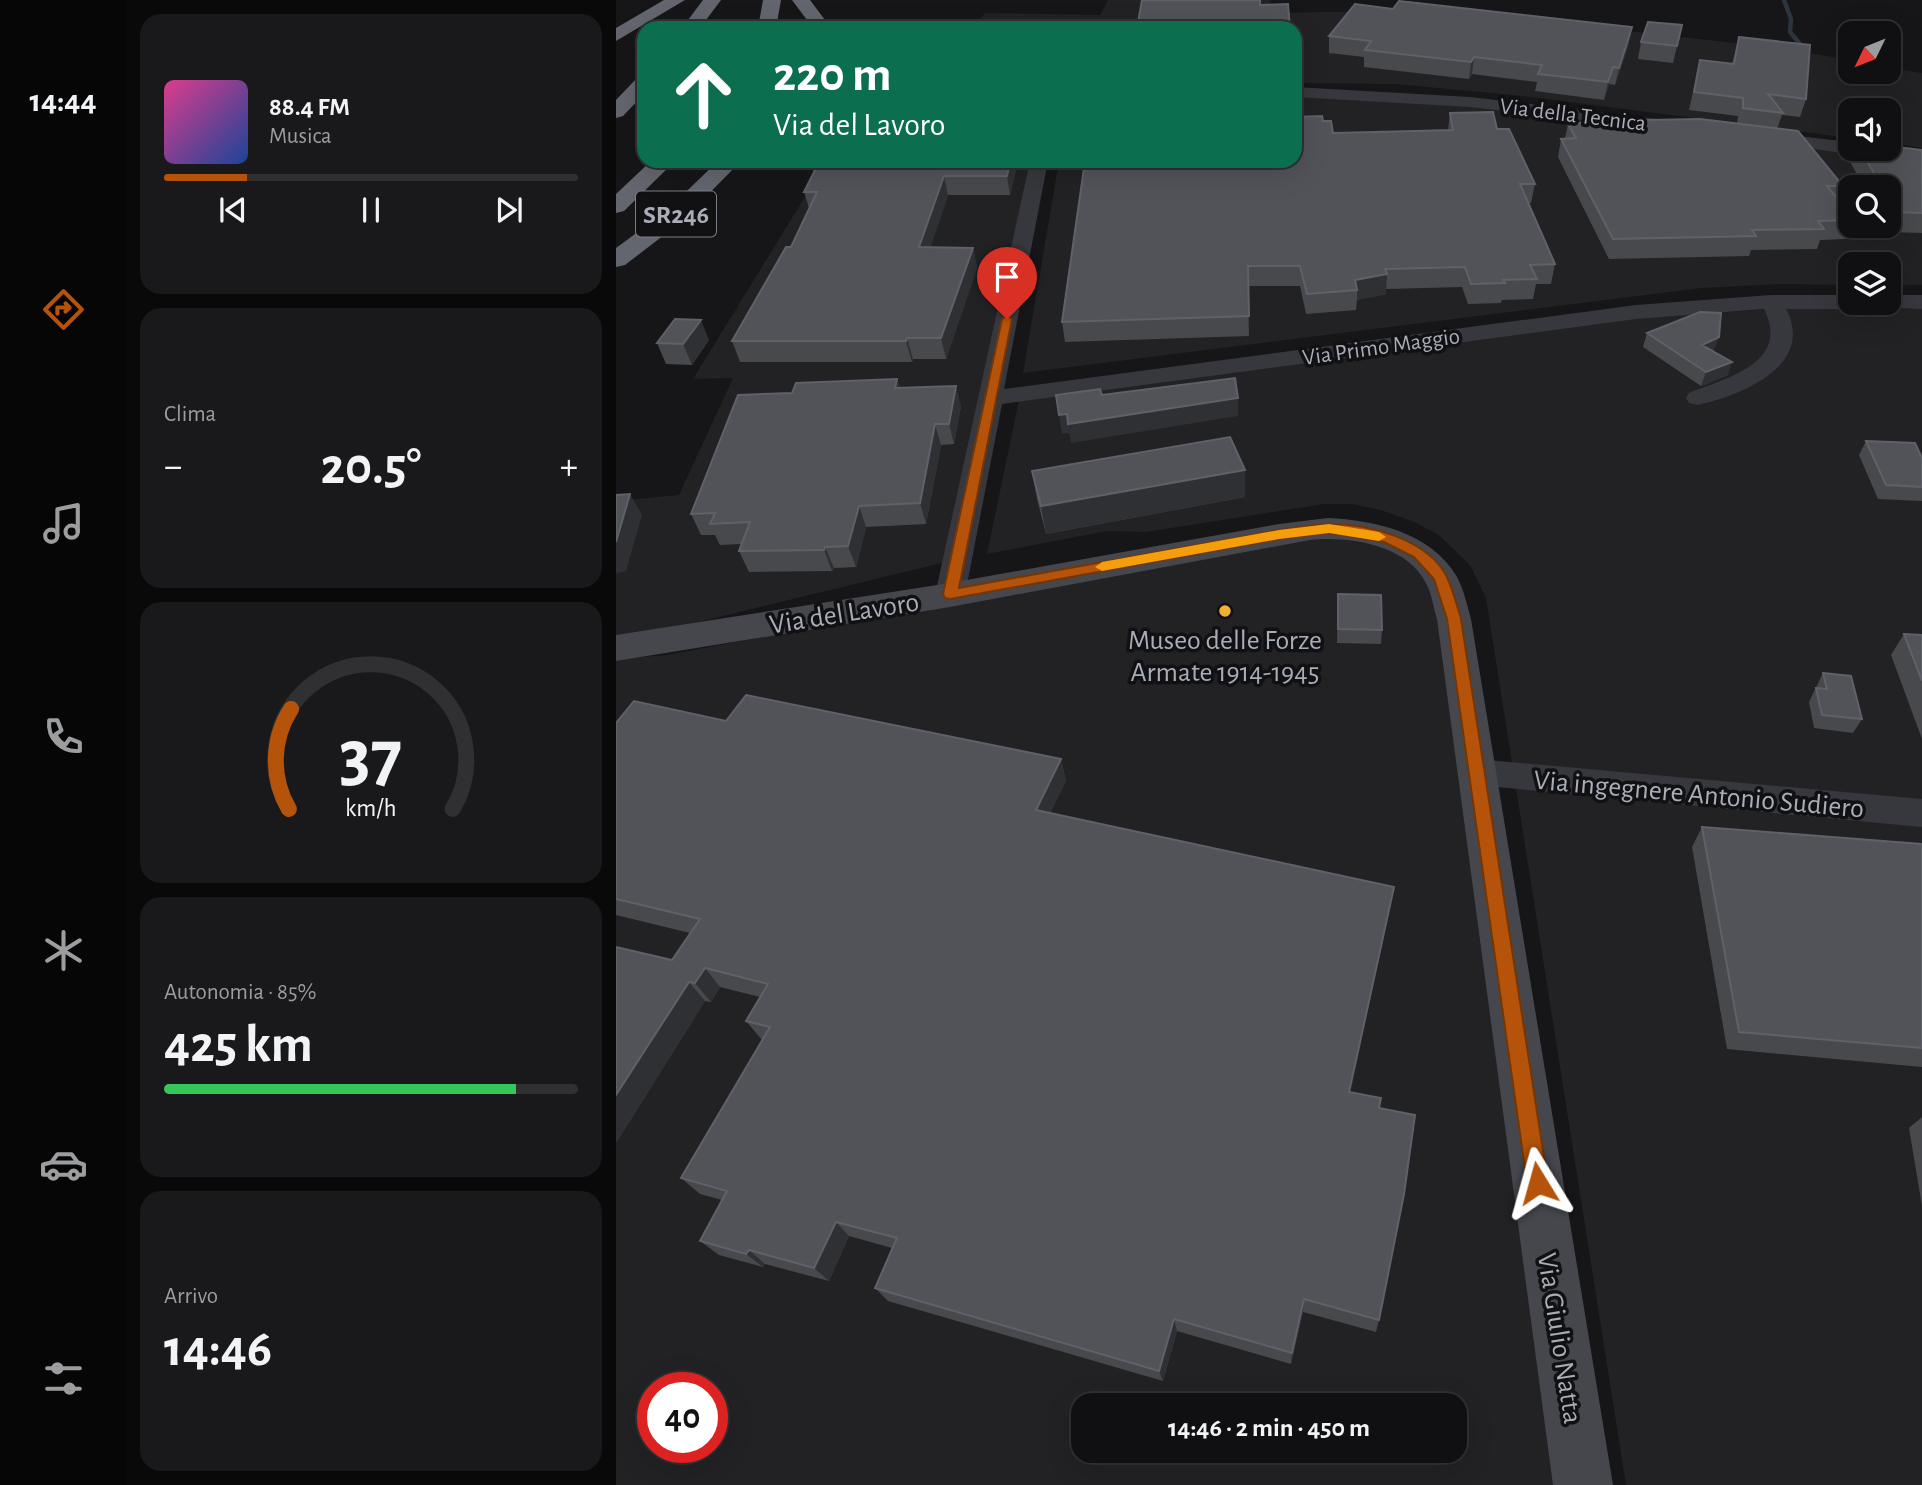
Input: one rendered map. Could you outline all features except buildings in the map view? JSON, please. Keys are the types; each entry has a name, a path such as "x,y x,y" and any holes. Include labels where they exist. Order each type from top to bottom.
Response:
{"highway":[{"path":"641,21 676,0"},
{"path":"664,21 682,0"},
{"path":"696,21 712,0"},
{"path":"770,21 772,0"},
{"path":"800,0 816,21"},
{"path":"616,36 637,23"},
{"path":"622,119 637,94"},
{"path":"616,206 657,168"},
{"name":"SR246","path":"616,260 673,216 723,168"}],"street":[{"name":"Via della Tecnica","path":"1302,92 1470,102 1691,128"},
{"path":"1744,135 1838,147"},
{"path":"950,594 1038,168"},
{"path":"1698,398 1755,376 1770,363 1781,341 1782,323 1771,302"},
{"name":"Via Primo Maggio","path":"991,398 1636,312 1771,302 1838,302"},
{"path":"1901,302 1922,302"},
{"name":"Via Giulio Natta","path":"1279,534 1329,528 1389,539 1419,554 1440,577 1454,619 1583,1485"},
{"name":"Via del Lavoro","path":"616,648 950,594 1279,534"},
{"name":"Via ingegnere Antonio Sudiero","path":"1476,772 1922,813"}],"shaded area":[{"path":"1108,0 1270,0 1268,13 1440,10 1780,48 1838,58 1838,84 1901,84 1901,70 1922,73 1922,148 1901,145 1901,98 1838,98 1838,136 1523,96 1395,84 1302,83 1302,21 978,21 985,13 1100,15"},
{"path":"1302,91 1434,96 1838,146 1838,161 1901,161 1901,154 1922,157 1922,285 1901,285 1901,252 1838,252 1838,285 1782,284 1702,288 1023,373 1058,168 1302,168"},
{"path":"823,168 1034,168 950,561 616,642 616,501 679,495 733,378 693,379"},
{"path":"1922,299 1922,1485 1626,1485 1486,598 1470,565 1439,535 1414,522 1381,510 1352,504 1324,504 1146,532 1107,531 987,554 1021,390 1519,326 1838,305 1838,315 1901,315 1901,300"},
{"path":"1348,526 1438,573 1562,1485 616,1485 616,659 667,655"}],"waterway":[{"path":"1784,0 1791,19 1790,32 1800,44"}],"slow traffic":[{"path":"1102,567 1279,534 1329,528 1379,537"}],"place":[{"name":"Museo delle Forze Armate 1914-1945","path":"1225,611"}],"route":[{"path":"1007,319 950,594 1279,534 1329,528 1389,539 1419,554 1440,577 1454,619 1538,1183"}]}
